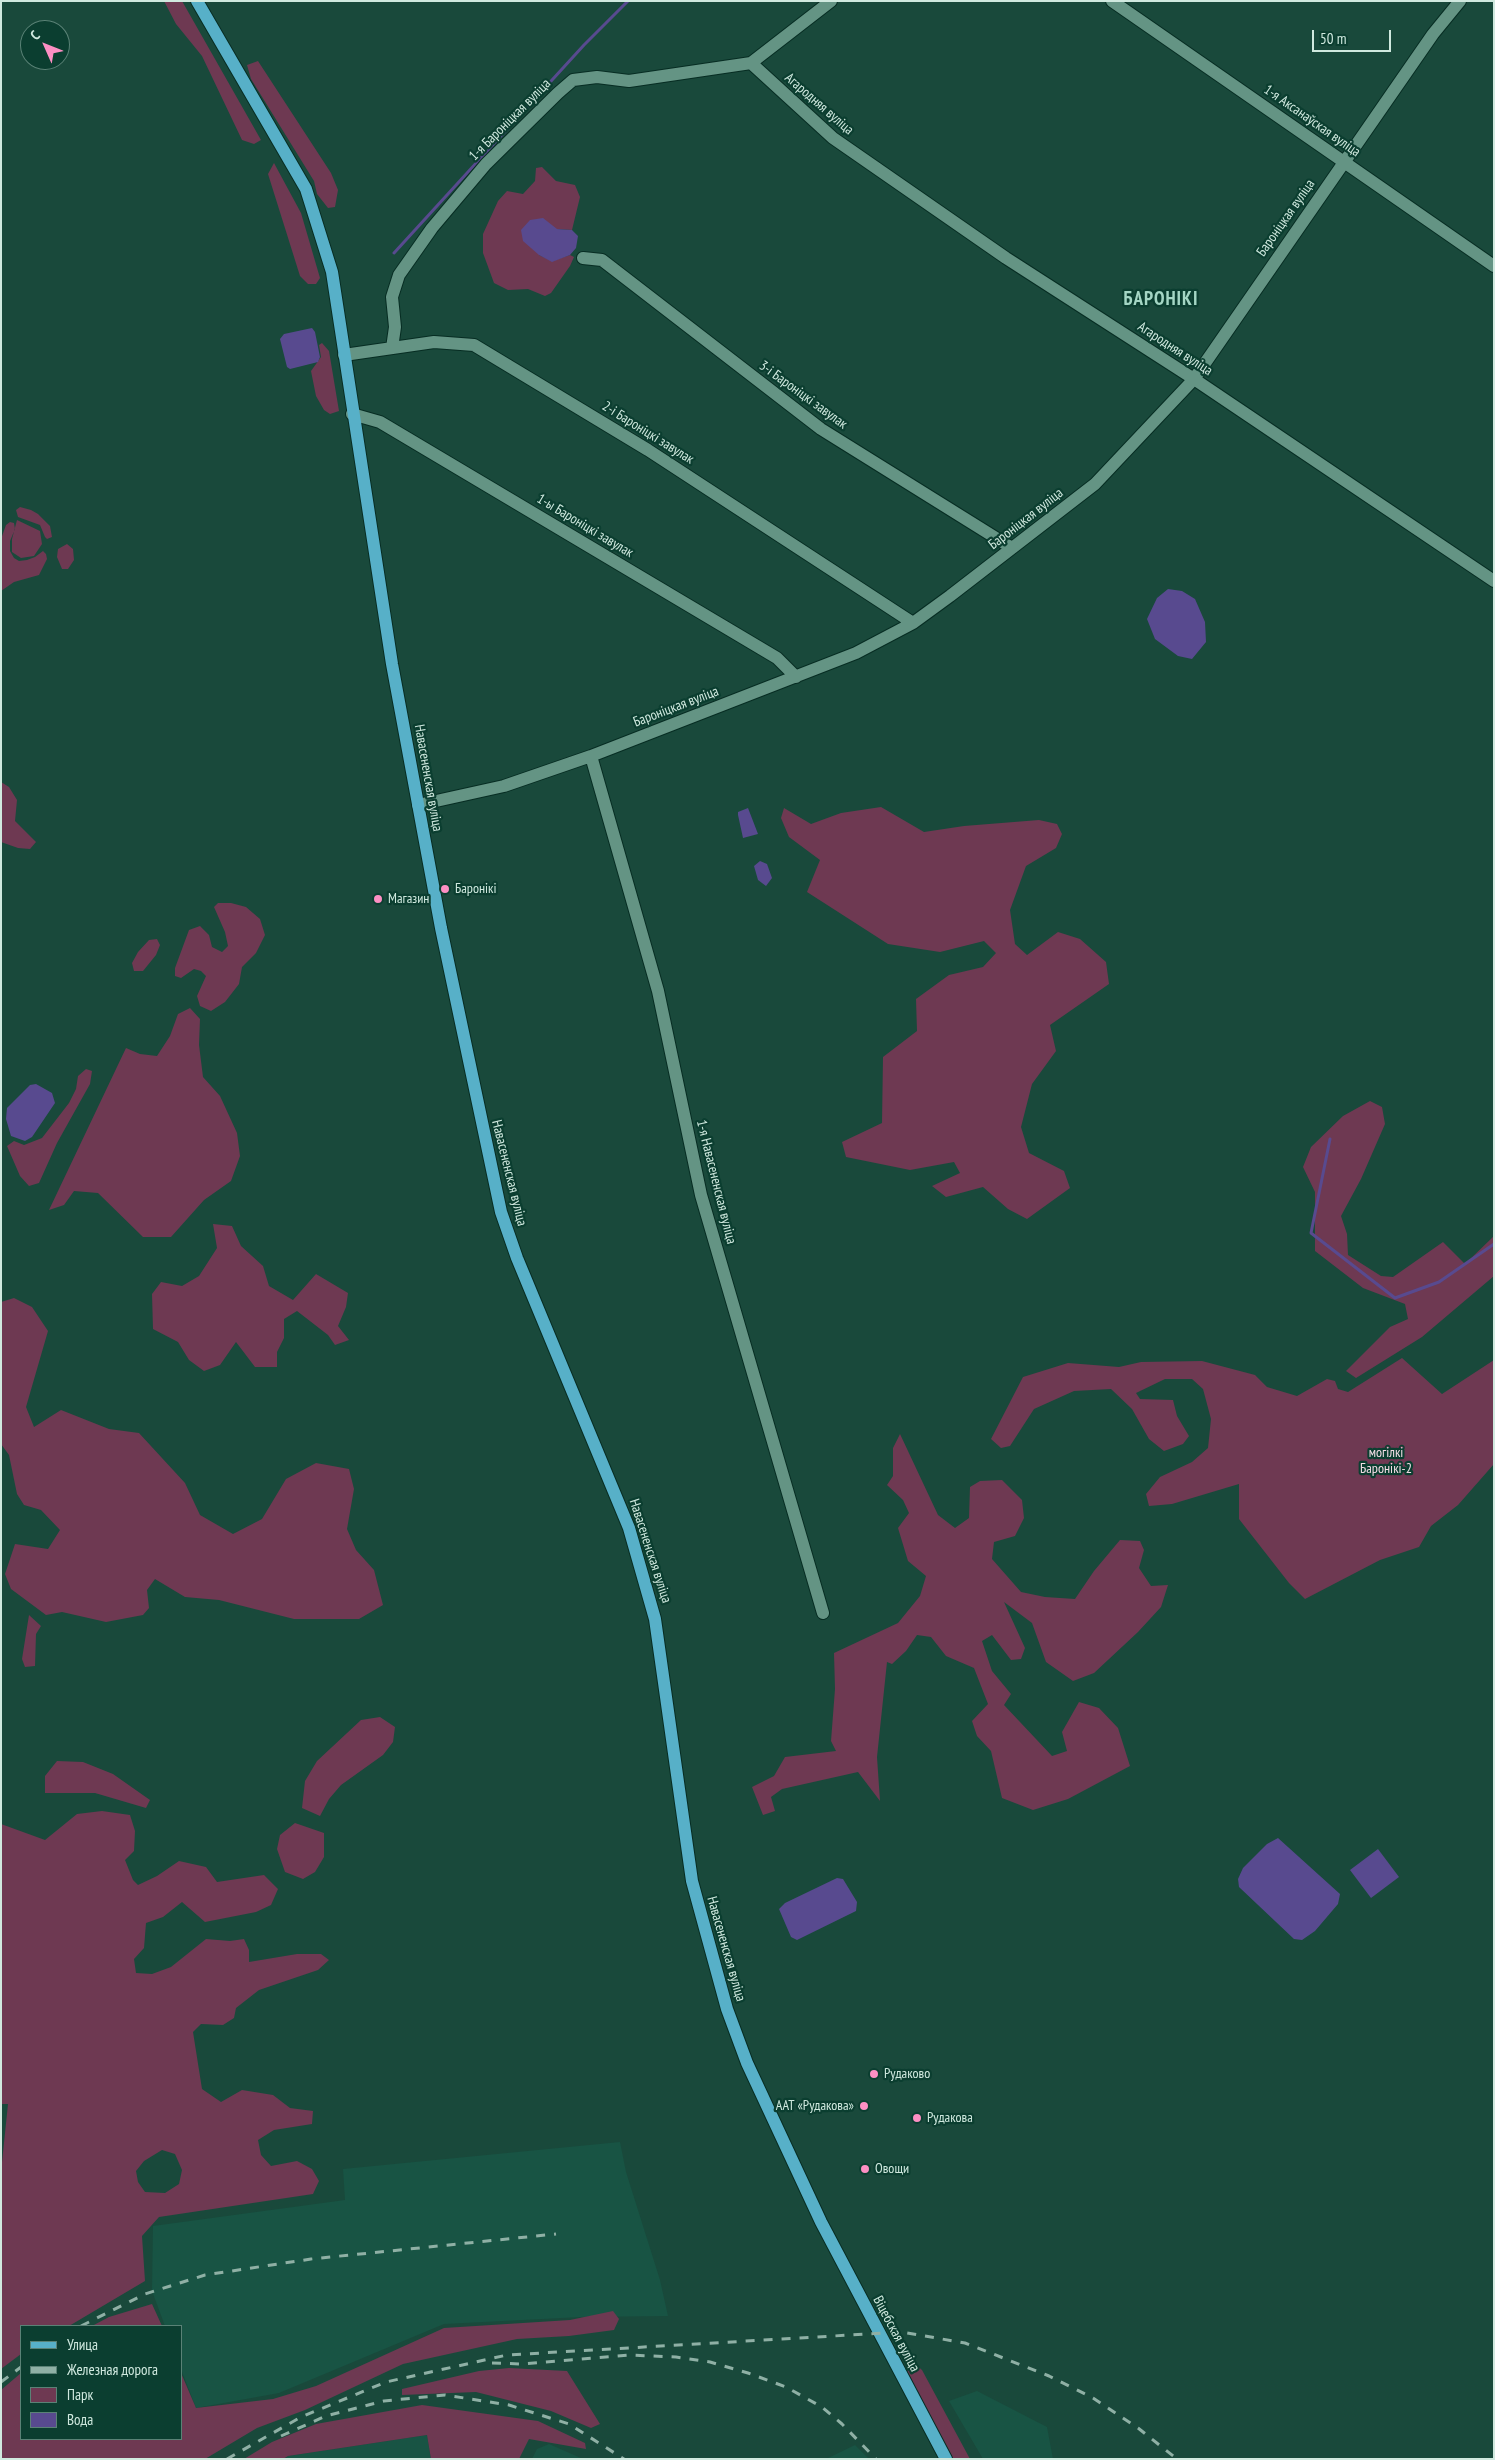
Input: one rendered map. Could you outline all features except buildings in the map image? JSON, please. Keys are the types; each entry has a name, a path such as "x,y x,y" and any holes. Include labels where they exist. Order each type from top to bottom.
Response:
{"main road":[{"name":"Навасененская вуліца","path":"201,3 306,189 332,272 352,414 392,664 477,1102 501,1212 517,1258 629,1528 656,1619 692,1881 728,2009 747,2063 821,2222"},
{"name":"Віцебская вуліца","path":"821,2222 946,2459"}],"street":[{"name":"1-я Бароніцкая вуліца","path":"392,348 395,327 392,297 399,275 432,228 486,164 558,92 574,80 597,77 630,81 751,63 831,1"},
{"name":"1-я Аксанаўская вуліца","path":"1112,1 1494,266"},
{"name":"Бароніцкая вуліца","path":"418,805 504,786 591,756 856,653 913,623 1095,484 1194,379 1433,34 1460,1"},
{"name":"Агародняя вуліца","path":"751,63 833,138 1006,258 1194,379 1494,581"},
{"name":"3-і Бароніцкі завулак","path":"583,258 602,260 821,429 1012,548"},
{"name":"2-і Бароніцкі завулак","path":"344,355 434,342 474,345 648,450 913,623"},
{"name":"1-ы Бароніцкі завулак","path":"352,414 380,422 777,658 796,677"},
{"name":"1-я Навасененская вуліца","path":"591,756 658,990 701,1195 823,1613"}],"shaded area":[{"path":"620,2142 626,2172 660,2280 668,2316 581,2317 444,2324 279,2393 196,2408 182,2372 182,2325 165,2325 152,2291 153,2226 345,2200 343,2169"},
{"path":"977,2391 1047,2427 1053,2459 983,2459 949,2401"},
{"path":"427,2435 431,2459 283,2459 288,2456"},
{"path":"549,2444 583,2459 532,2459 537,2449"},
{"path":"855,2445 869,2459 826,2459"}],"green space":[{"path":"164,1 182,1 261,140 254,144 242,140 202,56 176,24"},
{"path":"258,61 331,173 338,190 335,207 328,208 317,194 314,181 251,79 247,65"},
{"path":"274,163 301,213 320,278 316,284 308,284 300,276 268,174"},
{"path":"542,167 556,181 575,185 580,197 572,230 557,229 539,255 552,261 570,255 574,257 551,293 545,296 528,289 508,290 494,283 483,253 483,234 498,201 507,191 523,194 535,181 536,168"},
{"path":"322,343 329,351 339,411 330,414 324,410 316,396 311,371 321,357 319,345"},
{"path":"20,507 38,514 50,526 52,537 47,539 45,537 40,525 18,517 16,510"},
{"path":"17,520 40,531 42,544 34,556 21,558 12,552 12,539"},
{"path":"10,522 14,523 15,529 10,541 10,551 14,558 19,561 27,560 43,551 47,559 39,575 14,582 1,591 1,539 6,525"},
{"path":"67,544 73,549 74,560 68,569 62,569 57,557 58,549"},
{"path":"1,782 9,787 17,800 15,821 36,842 30,849 18,848 1,842"},
{"path":"881,807 924,832 964,826 1039,820 1057,824 1062,834 1056,848 1026,866 1010,910 1015,944 1027,955 1058,932 1080,939 1106,962 1109,984 1050,1025 1056,1051 1032,1084 1021,1127 1029,1153 1064,1171 1070,1188 1027,1219 1008,1209 983,1187 946,1197 932,1186 960,1173 954,1162 910,1170 846,1157 842,1142 882,1123 883,1057 917,1031 916,999 949,975 983,967 996,953 984,941 940,952 888,944 807,892 820,860 789,837 781,818 784,808 811,824 841,813"},
{"path":"218,903 231,903 246,907 260,919 265,935 256,953 242,967 239,984 225,1002 211,1011 200,1006 197,996 206,976 201,971 194,969 181,978 175,976 175,968 189,930 200,926 209,935 212,947 222,952 228,946 225,932 214,907"},
{"path":"157,939 160,945 156,955 143,971 134,971 132,963 138,952 149,940"},
{"path":"190,1008 200,1019 199,1045 203,1077 220,1096 237,1133 240,1156 231,1181 204,1200 171,1237 143,1237 98,1193 74,1191 64,1205 49,1210 126,1048 140,1054 157,1056 170,1036 178,1014"},
{"path":"86,1069 92,1071 90,1084 57,1143 39,1183 29,1186 20,1176 7,1146 14,1141 24,1145 42,1138 69,1103 76,1089 78,1076"},
{"path":"1370,1101 1382,1107 1385,1124 1361,1179 1341,1216 1347,1234 1348,1255 1381,1276 1393,1277 1443,1242 1465,1264 1494,1236 1494,1276 1422,1337 1356,1378 1346,1371 1390,1327 1408,1319 1405,1304 1363,1288 1315,1251 1315,1192 1303,1167 1311,1147 1343,1116"},
{"path":"213,1224 232,1226 241,1246 263,1266 269,1286 293,1300 316,1274 348,1293 346,1307 338,1326 349,1340 335,1345 328,1335 297,1311 284,1319 284,1338 277,1352 277,1367 255,1367 236,1342 220,1365 204,1371 189,1360 178,1342 153,1329 152,1294 161,1282 182,1286 199,1276 217,1248"},
{"path":"14,1298 32,1307 48,1331 26,1407 34,1427 61,1410 109,1429 139,1433 185,1483 200,1515 233,1534 262,1519 286,1479 316,1463 349,1469 354,1489 347,1529 356,1550 374,1570 383,1605 359,1619 294,1619 219,1600 185,1597 155,1579 147,1590 149,1608 143,1615 106,1622 62,1612 46,1615 11,1589 5,1574 15,1544 48,1549 60,1530 41,1510 24,1505 17,1494 9,1455 1,1444 1,1302"},
{"name":"могілкі Баронікі-2","path":"1402,1358 1442,1394 1494,1360 1494,1464 1458,1505 1431,1526 1419,1547 1380,1560 1305,1599 1289,1583 1239,1519 1239,1484 1172,1504 1149,1506 1146,1494 1160,1477 1192,1462 1208,1448 1211,1419 1203,1389 1192,1379 1165,1379 1136,1393 1140,1399 1173,1400 1177,1416 1189,1436 1183,1444 1164,1451 1149,1439 1132,1409 1111,1389 1074,1391 1034,1409 1010,1446 1001,1448 991,1439 1023,1377 1068,1363 1119,1367 1141,1362 1202,1361 1255,1375 1267,1387 1297,1396 1327,1379 1335,1381 1338,1389 1348,1392"},
{"path":"900,1434 938,1515 955,1528 969,1518 970,1487 980,1481 1002,1480 1022,1500 1024,1518 1015,1536 994,1542 992,1559 1021,1592 1045,1597 1075,1599 1094,1571 1120,1540 1140,1541 1144,1550 1139,1568 1151,1586 1168,1585 1161,1607 1138,1632 1094,1673 1073,1681 1046,1662 1032,1623 1004,1602 1025,1648 1021,1659 1011,1660 992,1635 982,1641 992,1671 1011,1694 1004,1705 1052,1756 1067,1751 1062,1732 1079,1702 1099,1708 1118,1728 1130,1766 1068,1799 1033,1810 1002,1798 991,1751 977,1736 972,1721 988,1704 974,1668 946,1656 931,1637 917,1635 906,1651 892,1664 887,1662 877,1757 880,1801 858,1772 782,1789 771,1797 775,1811 763,1815 752,1787 774,1776 785,1757 836,1751 831,1741 835,1689 834,1653 898,1623 920,1596 926,1576 908,1561 898,1528 909,1513 903,1500 887,1485 893,1476 893,1448"},
{"path":"29,1615 41,1626 36,1634 35,1666 25,1667 22,1659"},
{"path":"380,1717 395,1727 393,1742 383,1755 341,1785 329,1799 320,1816 302,1808 305,1781 317,1761 361,1720"},
{"path":"57,1761 83,1762 113,1774 150,1800 146,1808 95,1793 45,1793 45,1776"},
{"path":"102,1811 130,1815 135,1831 134,1851 125,1860 133,1880 138,1885 157,1876 179,1861 206,1867 217,1882 264,1875 278,1889 271,1905 256,1912 205,1922 182,1902 163,1917 146,1923 144,1948 134,1959 136,1973 152,1974 171,1967 206,1939 230,1941 244,1939 249,1950 249,1962 297,1954 321,1954 329,1960 318,1970 259,1990 236,2008 234,2018 223,2025 201,2024 193,2032 202,2089 221,2102 242,2090 273,2095 290,2108 313,2111 312,2124 274,2130 258,2140 261,2155 271,2166 297,2161 312,2169 319,2181 313,2194 159,2217 142,2236 145,2281 71,2325 20,2325 20,2355 1,2369 1,2172 8,2104 1,2104 1,1824 45,1840 77,1814","holes":["162,2150 175,2154 182,2170 179,2184 165,2193 145,2192 138,2182 136,2171 144,2161"]},
{"path":"295,1823 324,1833 324,1857 315,1872 303,1879 285,1872 277,1849 280,1835"},
{"path":"152,2304 162,2325 94,2325 109,2317"},
{"path":"613,2311 619,2319 614,2330 569,2336 517,2339 403,2364 305,2410 257,2428 205,2459 1,2459 1,2390 20,2374 20,2440 182,2440 182,2375 196,2408 273,2399 316,2386 444,2328 570,2320"},
{"path":"914,2363 922,2370 970,2459 953,2459 910,2383 907,2373 909,2366"},
{"path":"509,2368 567,2371 600,2424 591,2428 551,2411 476,2392 402,2395 402,2389 479,2371"},
{"path":"422,2405 538,2421 585,2443 586,2449 529,2439 519,2459 431,2459 427,2435 288,2456 283,2459 244,2459 272,2442 316,2424"}],"water":[{"path":"543,218 557,229 572,230 578,236 576,248 570,255 552,262 539,255 523,241 521,230 530,220"},
{"path":"312,328 315,332 320,357 318,362 290,369 287,367 280,339 284,334"},
{"path":"1168,589 1182,591 1195,599 1205,622 1206,642 1192,659 1178,656 1155,639 1147,619 1157,598"},
{"path":"748,808 758,834 743,838 738,812"},
{"path":"760,861 767,864 772,878 766,886 758,880 754,866"},
{"path":"36,1084 52,1093 55,1103 32,1137 25,1141 11,1136 6,1119 7,1108 30,1085"},
{"path":"1278,1838 1340,1894 1338,1904 1315,1931 1302,1940 1294,1939 1239,1887 1238,1879 1243,1868 1267,1844"},
{"path":"1378,1849 1399,1877 1371,1898 1350,1870"},
{"path":"837,1878 843,1879 857,1902 856,1911 797,1940 791,1937 779,1909 785,1903"}],"waterway":[{"path":"394,253 584,45 628,1"},
{"path":"1330,1139 1311,1233 1395,1298 1439,1282 1494,1244"}],"railway":[{"path":"83,2325 145,2294 205,2275 311,2259 556,2234"},
{"path":"227,2459 301,2417 386,2382 507,2355 902,2332 965,2343 1049,2376 1093,2398 1138,2428 1177,2459"},
{"path":"492,2363 522,2364 630,2355 676,2357 710,2362 786,2387 822,2407 842,2424 876,2459"},
{"path":"1,2382 20,2368"},
{"path":"281,2436 326,2416 384,2401 445,2395 509,2405 569,2424 624,2459"}],"place":[{"name":"Баронікі","path":"445,889"},
{"name":"Магазин","path":"378,899"},
{"name":"Рудаково","path":"874,2074"},
{"name":"ААТ «Рудакова»","path":"864,2106"},
{"name":"Рудакова","path":"917,2118"},
{"name":"Овощи","path":"865,2169"}],"district":[{"name":"БАРОНІКІ","path":"1161,300"}]}
